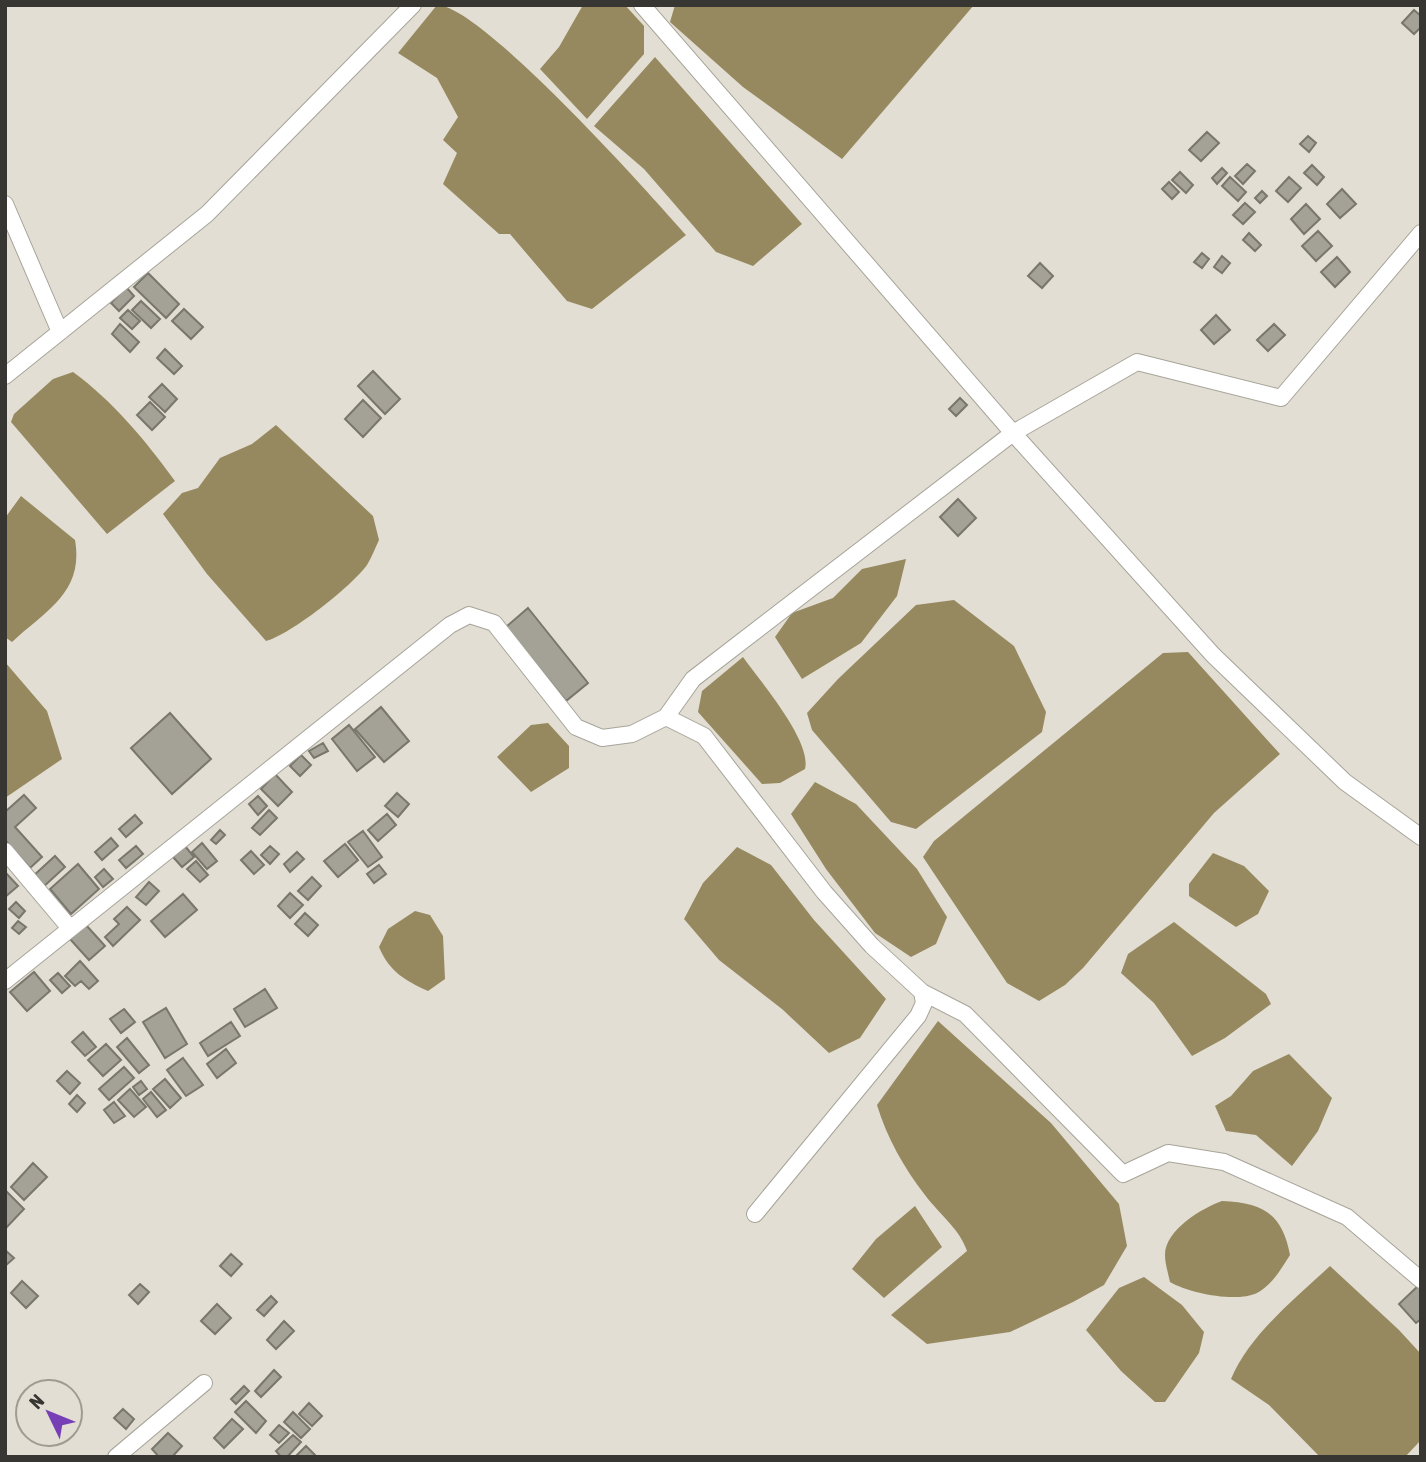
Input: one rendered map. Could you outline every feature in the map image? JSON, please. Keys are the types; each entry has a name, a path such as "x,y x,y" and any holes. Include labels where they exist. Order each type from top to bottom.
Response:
{"street":[{"path":"5,376 207,214 413,5"},
{"path":"642,5 1013,433 1213,655 1346,782 1421,837"},
{"path":"5,204 60,332"},
{"path":"5,981 69,927 450,625 469,615 494,623 576,727 601,738 632,734 666,717 693,679 1013,433 1137,362 1281,398 1421,233"},
{"path":"666,717 704,736 824,892 872,946 922,992 965,1014 1123,1174 1168,1153 1224,1162 1347,1217 1421,1280"},
{"path":"5,851 69,927"},
{"path":"755,1214 918,1016 924,1003 922,992"},
{"path":"116,1457 204,1383"}],"shaded area":[{"path":"437,5 459,13 490,35 526,67 639,182 686,235 592,309 567,301 510,234 499,234 443,184 457,153 443,140 458,117 437,78 398,53"},
{"path":"583,5 625,5 644,26 644,54 587,119 540,69 559,47"},
{"path":"675,5 974,5 842,159 743,87 670,22"},
{"path":"655,57 802,224 753,266 716,252 644,169 594,126"},
{"path":"73,372 128,422 175,481 107,534 11,422 14,414 53,379"},
{"path":"276,425 373,516 379,540 367,565 348,585 305,620 266,641 207,574 163,514 182,493 198,488 220,458 252,444"},
{"path":"21,496 75,540 76,558 74,573 60,598 12,642 5,637 5,518"},
{"path":"906,559 897,596 861,643 802,679 775,637 792,613 833,598 862,569"},
{"path":"954,600 1014,646 1046,712 1042,732 916,829 891,822 812,730 807,713 838,679 916,605"},
{"path":"1188,652 1280,754 1214,813 1083,968 1065,985 1039,1001 1007,983 923,857 934,841 1163,653"},
{"path":"743,657 783,712 801,743 805,769 780,783 762,784 698,712 702,691"},
{"path":"5,662 47,711 62,759 5,798"},
{"path":"548,723 569,746 569,768 531,792 497,757 531,725"},
{"path":"815,782 856,804 917,869 947,917 936,944 911,957 875,933 826,869 791,814"},
{"path":"737,847 771,865 814,920 886,999 860,1038 829,1053 782,1009 719,960 684,919 703,883"},
{"path":"1213,853 1244,866 1269,891 1258,914 1236,927 1189,896 1189,884"},
{"path":"415,911 430,915 443,936 445,979 428,991 398,974 379,947 388,929"},
{"path":"1174,922 1266,994 1271,1004 1225,1038 1192,1056 1154,1003 1121,973 1128,954"},
{"path":"938,1021 1051,1123 1119,1204 1127,1246 1104,1285 1073,1302 1010,1332 927,1344 891,1315 967,1251 954,1228 925,1195 903,1163 877,1105"},
{"path":"1289,1054 1332,1098 1318,1131 1292,1166 1256,1135 1226,1131 1215,1106 1231,1096 1253,1071"},
{"path":"1222,1201 1249,1204 1268,1213 1282,1229 1290,1255 1272,1281 1262,1290 1248,1296 1213,1295 1189,1290 1170,1282 1165,1255 1171,1237 1186,1221"},
{"path":"915,1206 942,1247 884,1298 852,1269 876,1239"},
{"path":"1330,1266 1421,1354 1421,1440 1405,1457 1320,1457 1269,1405 1231,1379 1261,1332"},
{"path":"1144,1277 1182,1305 1204,1332 1199,1353 1165,1402 1155,1402 1121,1371 1086,1330 1119,1288"}],"building":[{"path":"1414,10 1421,16 1421,27 1414,34 1402,23"},
{"path":"1207,132 1219,143 1201,161 1189,150"},
{"path":"1308,136 1316,143 1309,152 1300,144"},
{"path":"1247,164 1255,171 1243,184 1235,176"},
{"path":"1312,165 1324,177 1317,185 1304,173"},
{"path":"1222,168 1227,173 1217,184 1212,178"},
{"path":"1180,172 1193,185 1186,193 1172,180"},
{"path":"1230,177 1246,192 1238,201 1222,186"},
{"path":"1289,177 1301,188 1288,202 1276,191"},
{"path":"1169,182 1179,192 1172,199 1162,189"},
{"path":"1342,189 1356,204 1340,218 1327,204"},
{"path":"1262,191 1267,196 1260,203 1255,198"},
{"path":"1245,203 1255,212 1243,224 1233,215"},
{"path":"1306,204 1320,219 1304,234 1291,219"},
{"path":"1318,231 1332,246 1316,261 1302,246"},
{"path":"1249,233 1261,245 1255,251 1243,240"},
{"path":"1202,253 1209,259 1202,268 1194,262"},
{"path":"1222,256 1230,263 1222,273 1214,267"},
{"path":"1337,257 1350,272 1335,287 1321,272"},
{"path":"1040,263 1053,276 1042,288 1028,276"},
{"path":"148,273 179,304 166,318 134,287"},
{"path":"126,287 134,296 119,311 111,303"},
{"path":"141,301 160,319 151,328 132,310"},
{"path":"184,309 203,327 191,339 172,321"},
{"path":"128,310 140,321 132,329 120,318"},
{"path":"1216,315 1230,330 1214,344 1201,330"},
{"path":"120,324 139,342 130,352 112,334"},
{"path":"1274,324 1285,335 1268,351 1257,340"},
{"path":"165,349 182,366 174,374 157,358"},
{"path":"373,371 400,399 385,414 358,386"},
{"path":"162,384 177,399 165,412 149,397"},
{"path":"960,398 967,405 956,416 949,409"},
{"path":"363,400 381,418 363,437 345,419"},
{"path":"150,402 165,417 152,430 137,415"},
{"path":"958,499 976,518 958,536 940,517"},
{"path":"528,608 588,683 566,701 506,627"},
{"path":"381,707 409,741 384,762 355,729"},
{"path":"170,713 211,759 172,794 131,748"},
{"path":"349,725 375,757 357,771 332,739"},
{"path":"323,743 328,751 314,758 309,751"},
{"path":"301,755 311,765 300,776 290,766"},
{"path":"275,774 292,792 278,806 261,789"},
{"path":"397,793 409,804 398,817 385,806"},
{"path":"24,795 36,808 15,827 42,857 30,868 5,840 5,812"},
{"path":"258,796 267,806 258,815 249,804"},
{"path":"269,810 277,818 260,835 252,828"},
{"path":"387,814 396,825 378,841 368,830"},
{"path":"135,815 142,823 126,837 119,829"},
{"path":"220,830 225,835 216,844 211,840"},
{"path":"363,831 382,857 368,867 348,842"},
{"path":"111,838 118,846 102,860 95,852"},
{"path":"202,843 217,861 207,869 192,852"},
{"path":"345,844 358,860 338,877 324,861"},
{"path":"136,846 143,854 126,868 119,860"},
{"path":"185,846 194,857 182,867 173,857"},
{"path":"270,846 279,854 270,864 261,855"},
{"path":"251,851 264,865 254,874 241,860"},
{"path":"297,852 304,859 290,872 284,864"},
{"path":"55,856 65,867 42,888 32,877"},
{"path":"196,861 208,875 200,882 187,869"},
{"path":"78,864 99,889 71,914 50,889"},
{"path":"379,865 386,874 374,883 367,874"},
{"path":"104,869 113,879 103,887 95,877"},
{"path":"5,872 18,886 5,897"},
{"path":"312,877 321,886 308,900 298,891"},
{"path":"149,882 159,891 146,905 136,897"},
{"path":"290,893 303,905 290,918 278,906"},
{"path":"183,894 197,910 165,937 151,921"},
{"path":"16,902 25,911 19,918 9,909"},
{"path":"127,907 140,920 113,946 105,937 119,924 114,919"},
{"path":"305,913 318,925 308,936 295,924"},
{"path":"18,921 26,927 19,934 12,928"},
{"path":"86,925 105,946 89,960 70,939"},
{"path":"80,961 98,981 89,989 81,981 75,986 65,976"},
{"path":"34,972 50,991 27,1011 10,992"},
{"path":"58,973 70,986 62,993 50,980"},
{"path":"265,989 277,1008 245,1027 234,1009"},
{"path":"166,1008 187,1044 165,1058 143,1022"},
{"path":"124,1009 135,1022 121,1033 110,1019"},
{"path":"231,1022 240,1036 208,1056 200,1043"},
{"path":"83,1032 96,1047 85,1056 72,1042"},
{"path":"127,1038 149,1065 139,1073 117,1047"},
{"path":"106,1044 121,1060 103,1076 88,1060"},
{"path":"226,1049 236,1063 217,1078 207,1064"},
{"path":"183,1058 203,1085 186,1096 167,1070"},
{"path":"124,1067 134,1078 109,1100 99,1089"},
{"path":"67,1071 80,1083 70,1094 57,1081"},
{"path":"165,1079 181,1098 170,1108 153,1089"},
{"path":"141,1081 147,1089 139,1095 133,1087"},
{"path":"130,1089 146,1107 134,1117 118,1100"},
{"path":"151,1092 166,1110 157,1117 143,1099"},
{"path":"77,1095 85,1103 77,1112 69,1104"},
{"path":"114,1102 125,1116 114,1123 104,1110"},
{"path":"33,1163 47,1177 24,1200 11,1187"},
{"path":"5,1190 24,1209 5,1229"},
{"path":"5,1250 14,1258 5,1266"},
{"path":"231,1254 242,1264 231,1276 220,1266"},
{"path":"22,1281 38,1296 26,1308 11,1293"},
{"path":"140,1284 149,1292 138,1304 129,1295"},
{"path":"1418,1286 1421,1289 1421,1319 1416,1323 1399,1304"},
{"path":"271,1296 277,1302 264,1316 257,1310"},
{"path":"217,1304 231,1318 215,1334 201,1321"},
{"path":"284,1321 294,1331 276,1349 267,1340"},
{"path":"274,1370 281,1377 261,1397 255,1391"},
{"path":"244,1386 249,1391 236,1404 231,1399"},
{"path":"246,1401 266,1421 256,1433 235,1412"},
{"path":"309,1403 322,1416 312,1426 299,1414"},
{"path":"123,1409 134,1419 126,1429 114,1418"},
{"path":"293,1412 310,1429 301,1438 284,1422"},
{"path":"232,1419 243,1429 224,1448 214,1438"},
{"path":"279,1425 289,1433 279,1443 270,1435"},
{"path":"168,1433 182,1446 172,1457 159,1457 152,1449"},
{"path":"293,1435 301,1442 287,1457 281,1457 276,1451"},
{"path":"306,1446 317,1457 295,1457"}]}
